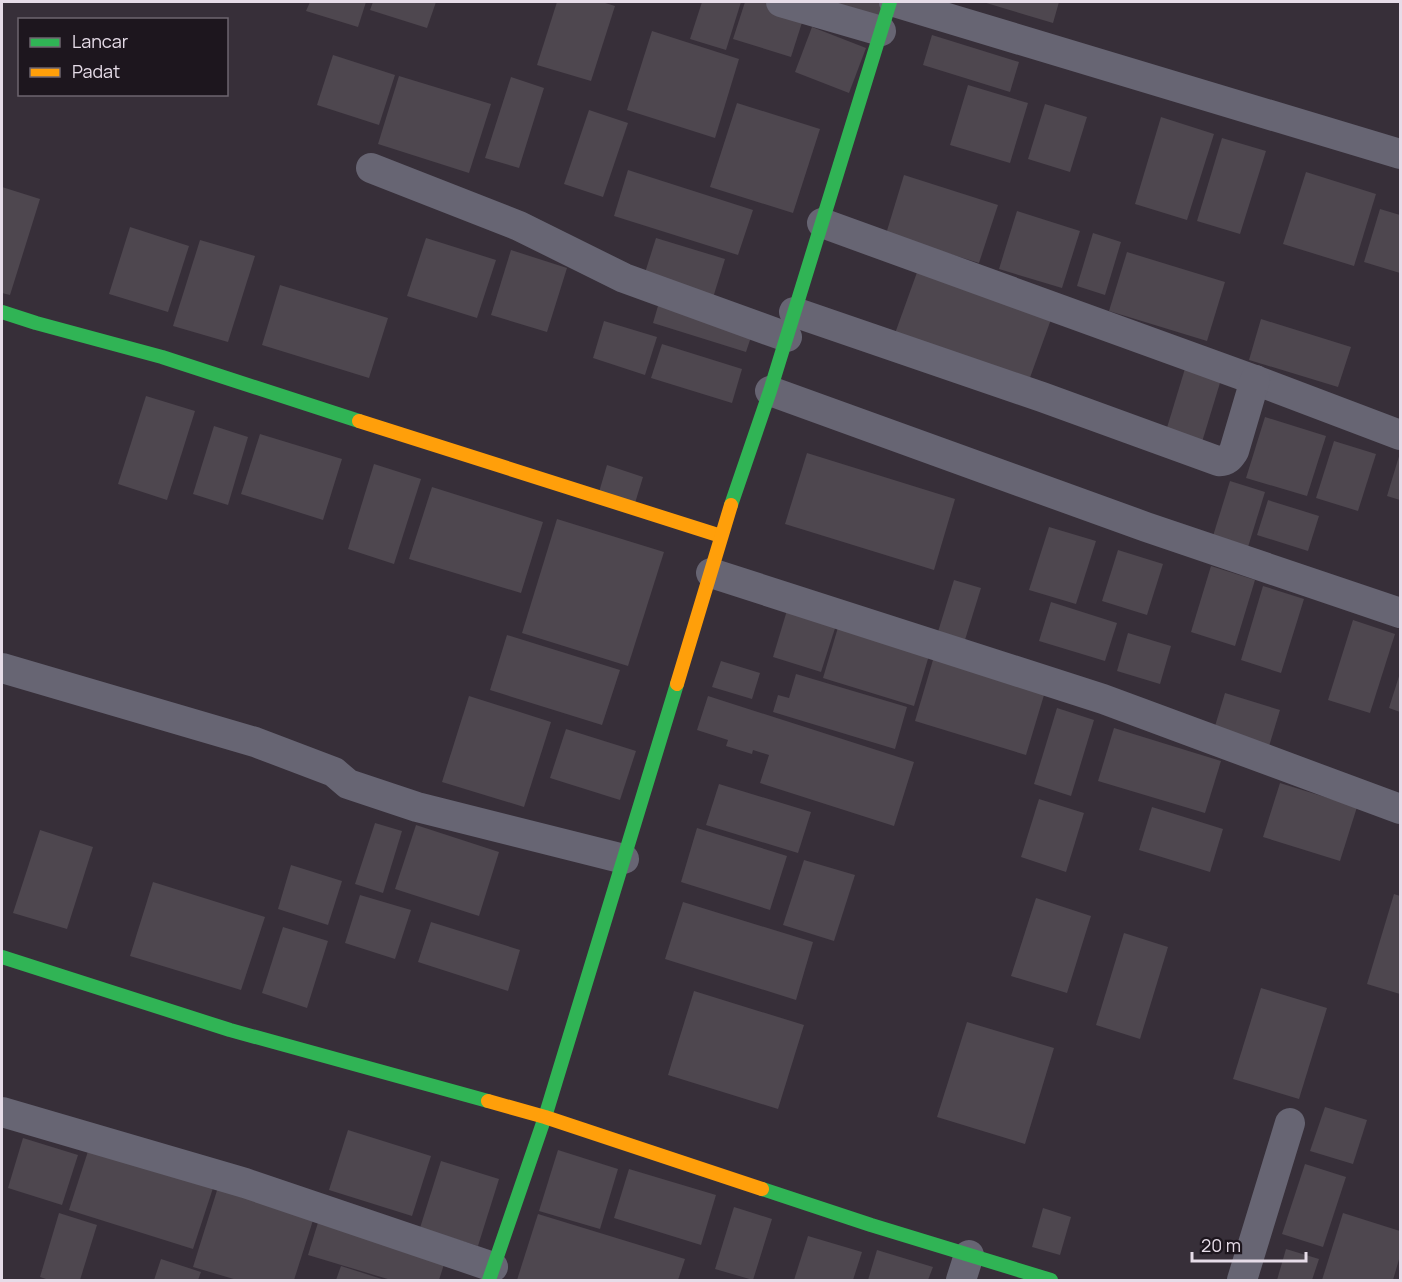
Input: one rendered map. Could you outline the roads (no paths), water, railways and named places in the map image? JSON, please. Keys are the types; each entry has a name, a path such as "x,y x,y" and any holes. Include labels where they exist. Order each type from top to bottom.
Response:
{"street":[{"path":"781,2 881,31"},
{"path":"2,1112 245,1182 491,1274 545,1117 721,536 770,391 881,31 892,2 1401,154"},
{"path":"371,168 519,226 624,278 1042,397 1222,462 1228,459 1234,451 1255,380"},
{"path":"822,223 1401,435"},
{"path":"2,312 162,357 721,536"},
{"path":"770,391 1146,527 1401,613"},
{"path":"711,573 1103,699 1401,809"},
{"path":"2,668 255,742 334,772 348,784 417,807 624,859"},
{"path":"2,957 230,1030 545,1117 860,1222 965,1268 1051,1281"},
{"path":"1242,1281 1290,1123"}]}
